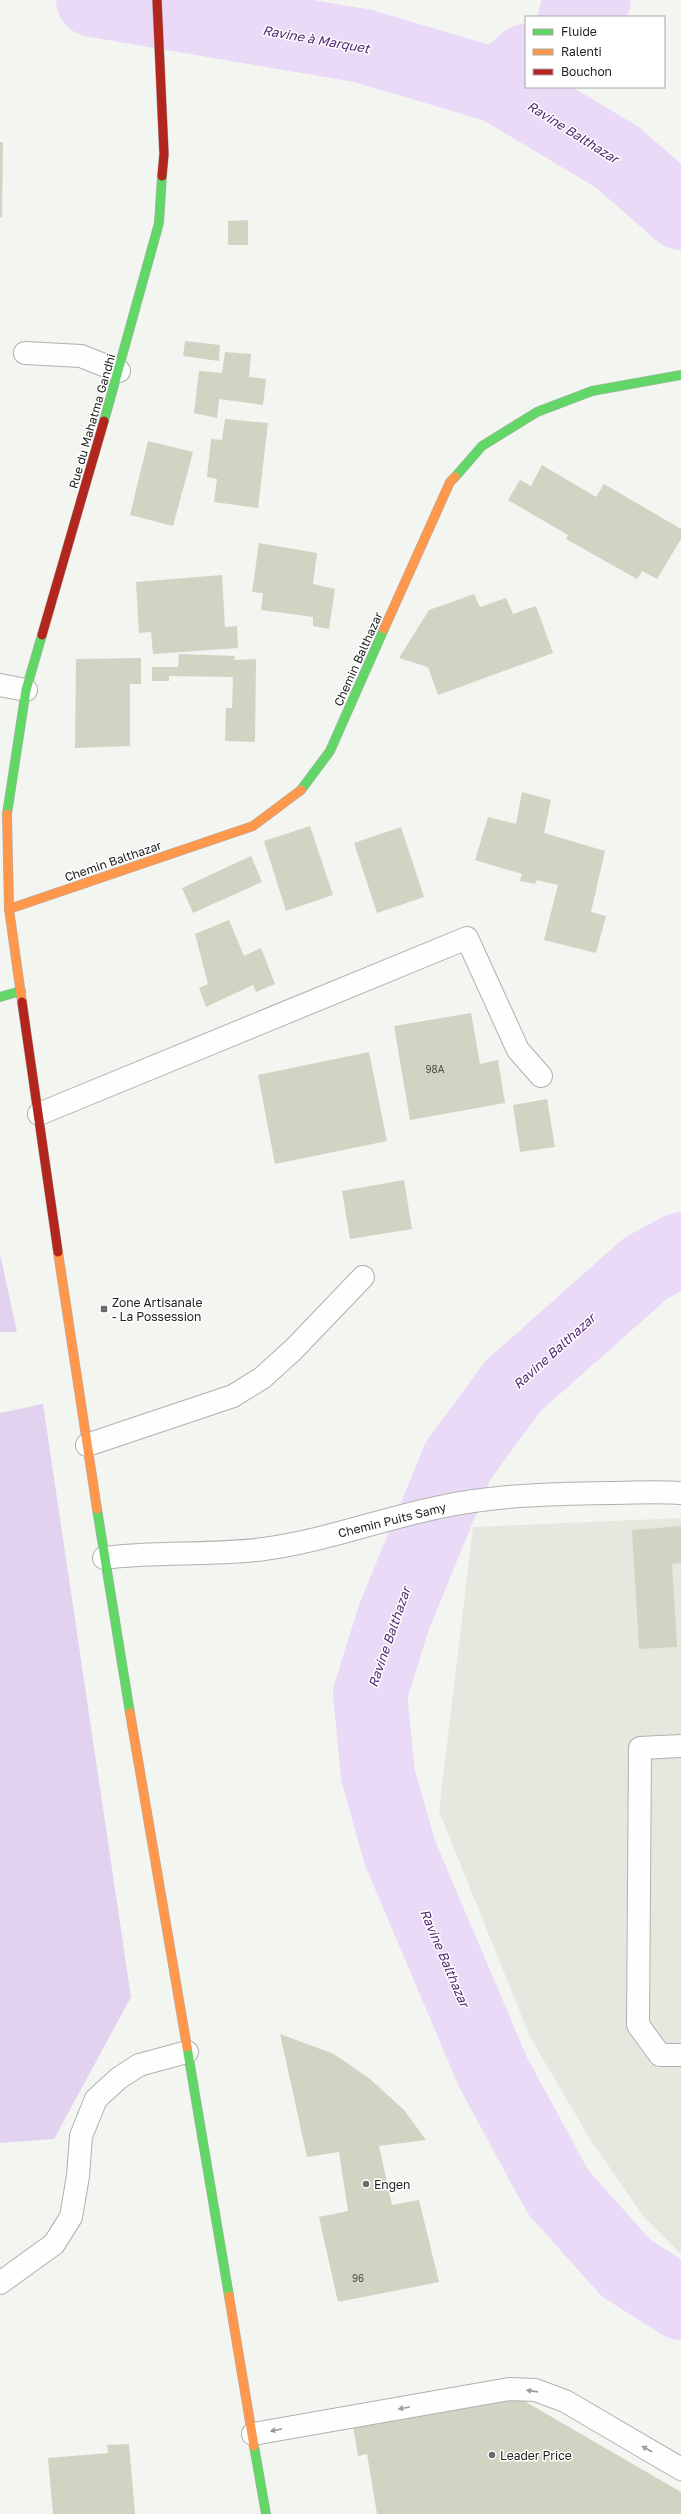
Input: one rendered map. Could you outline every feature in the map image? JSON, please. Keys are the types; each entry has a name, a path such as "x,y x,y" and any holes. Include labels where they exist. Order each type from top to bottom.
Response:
{"main road":[{"name":"Rue du Mahatma Gandhi","path":"157,0 164,154 159,224 119,371 26,690 7,810 9,909 104,1558 266,2514"},
{"name":"Chemin Balthazar","path":"9,909 253,826 298,794 330,751 450,482 482,446 537,412 592,391 681,375"},
{"path":"0,997 21,991"}],"street":[{"path":"25,353 80,356 119,371"},
{"path":"0,685 26,690"},
{"path":"39,1114 466,938 518,1050 541,1076"},
{"path":"87,1445 233,1396 262,1378 293,1350 363,1277"},
{"name":"Chemin Puits Samy","path":"104,1558 137,1553 194,1554 264,1549 344,1532 439,1507 496,1497 546,1493 681,1493"},
{"path":"681,1746 640,1748 638,2025 660,2055 681,2055"},
{"path":"0,2284 54,2244 71,2217 78,2176 81,2136 96,2100 119,2078 140,2065 187,2052"},
{"path":"252,2434 509,2389 535,2390 565,2401 681,2469"}],"shaded area":[{"path":"0,1254 17,1332 0,1332"},
{"path":"43,1404 131,1997 54,2139 0,2143 0,1413"},
{"path":"681,1518 681,2254 643,2216 590,2139 530,2037 439,1811 473,1527"}],"building":[{"path":"0,142 3,142 2,217 0,217"},
{"path":"248,220 248,245 228,245 228,221"},
{"path":"185,341 220,345 219,361 183,356"},
{"path":"225,352 251,354 249,377 266,379 263,405 219,399 217,418 194,413 199,371 222,373"},
{"path":"225,419 268,423 258,508 214,502 217,479 207,477 211,439 222,440"},
{"path":"148,441 193,452 173,526 130,515"},
{"path":"542,465 596,497 604,484 681,529 681,539 657,579 642,571 637,579 566,539 568,535 508,500 520,480 531,486"},
{"path":"259,543 317,553 313,584 335,589 329,629 313,626 313,617 261,610 263,593 252,592"},
{"path":"222,575 225,627 237,626 238,648 153,654 151,632 139,633 136,582"},
{"path":"474,594 480,607 506,598 513,614 536,606 553,653 438,695 428,667 399,658 429,610"},
{"path":"179,654 235,656 234,660 256,659 255,742 225,741 226,708 232,708 233,677 169,676 169,681 152,681 152,667 178,667"},
{"path":"141,658 141,684 130,684 130,746 75,748 76,659"},
{"path":"522,792 551,800 544,833 605,851 591,912 606,916 596,953 544,940 558,885 537,880 535,884 520,881 522,874 475,860 488,817 516,824"},
{"path":"310,826 333,895 286,911 264,841"},
{"path":"401,827 424,897 377,913 354,843"},
{"path":"251,856 262,882 193,913 182,888"},
{"path":"229,920 244,956 261,948 275,984 256,992 253,985 206,1007 199,988 208,984 195,934"},
{"path":"471,1013 480,1064 498,1060 505,1103 410,1120 394,1026"},
{"path":"369,1052 387,1141 275,1164 258,1075"},
{"path":"547,1099 555,1147 520,1152 513,1105"},
{"path":"404,1180 412,1229 350,1239 342,1191"},
{"path":"681,1526 681,1563 672,1564 677,1647 639,1649 632,1530"},
{"path":"280,2034 334,2054 370,2079 404,2110 426,2140 379,2146 392,2205 419,2200 439,2282 338,2302 319,2217 348,2211 339,2152 307,2157"},
{"name":"Leader Price","path":"519,2398 681,2492 681,2514 377,2514 367,2454 358,2456 353,2426"},
{"path":"129,2444 135,2514 53,2514 48,2458 108,2453 107,2445"}],"waterway":[{"name":"Ravine à Marquet","path":"93,0 363,46 498,86 525,62"},
{"name":"Ravine à Marquet","path":"576,16 594,0"},
{"name":"Ravine Balthazar","path":"498,86 617,157 681,213"},
{"name":"Ravine Balthazar","path":"681,1249 646,1268 513,1386 458,1461 394,1617 370,1694 378,1775 400,1853 493,2072 558,2192 626,2268 681,2303"}],"traffic: fast":[{"path":"104,421 159,223 162,176"},
{"path":"455,477 482,446 537,412 592,391 681,375"},
{"path":"301,790 330,751 384,629"},
{"path":"7,814 26,690 42,635"},
{"path":"0,997 21,991"},
{"path":"97,1509 130,1713"},
{"path":"187,2047 229,2296"},
{"path":"254,2446 266,2514"}],"traffic: slow":[{"path":"384,629 450,482 455,477"},
{"path":"9,909 253,826 301,790"},
{"path":"7,814 9,909 22,1002"},
{"path":"58,1252 97,1509"},
{"path":"130,1713 187,2047"},
{"path":"229,2296 254,2446"}],"traffic: jam":[{"path":"157,0 164,154 162,176"},
{"path":"42,635 104,421"},
{"path":"22,1002 58,1252"}],"place":[{"name":"Zone Artisanale - La Possession","path":"104,1309"},
{"name":"Engen","path":"366,2184"},
{"name":"Leader Price","path":"492,2455"}]}
